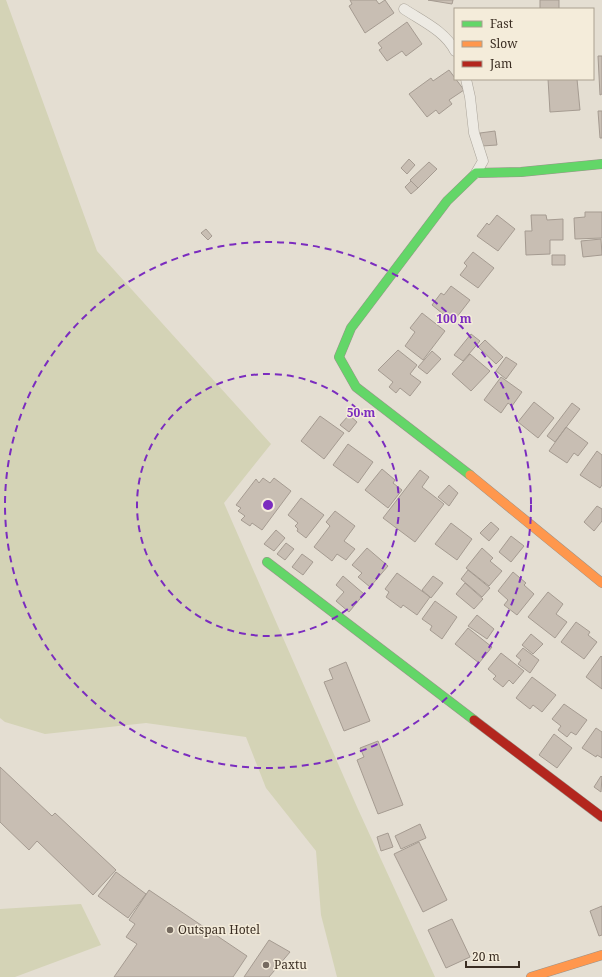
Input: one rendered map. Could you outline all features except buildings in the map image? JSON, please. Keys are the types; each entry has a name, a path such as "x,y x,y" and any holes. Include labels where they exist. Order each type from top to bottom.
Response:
{"street":[{"path":"602,164 521,172 476,173 447,201 351,328 339,357 356,387 497,496 602,583"},
{"path":"267,562 602,817"},
{"path":"531,977 602,955"}],"lane":[{"path":"404,9 437,30 451,44 454,49"},
{"path":"466,80 470,97 474,133 483,161 476,173"}],"green space":[{"path":"0,0 6,0 97,251 271,444 224,503 357,807 435,977 337,977 321,915 316,851 266,788 246,737 146,723 45,734 5,722 0,718"},
{"path":"81,904 101,945 15,977 0,977 0,909"}],"traffic: fast":[{"path":"470,475 356,387 339,357 351,328 447,201 476,173 521,172 602,164"},
{"path":"267,562 474,720"}],"traffic: slow":[{"path":"470,475 602,583"},
{"path":"531,977 602,955"}],"traffic: jam":[{"path":"474,720 602,817"}],"place":[{"name":"Outspan Hotel","path":"170,930"},
{"name":"Paxtu","path":"266,965"}]}
